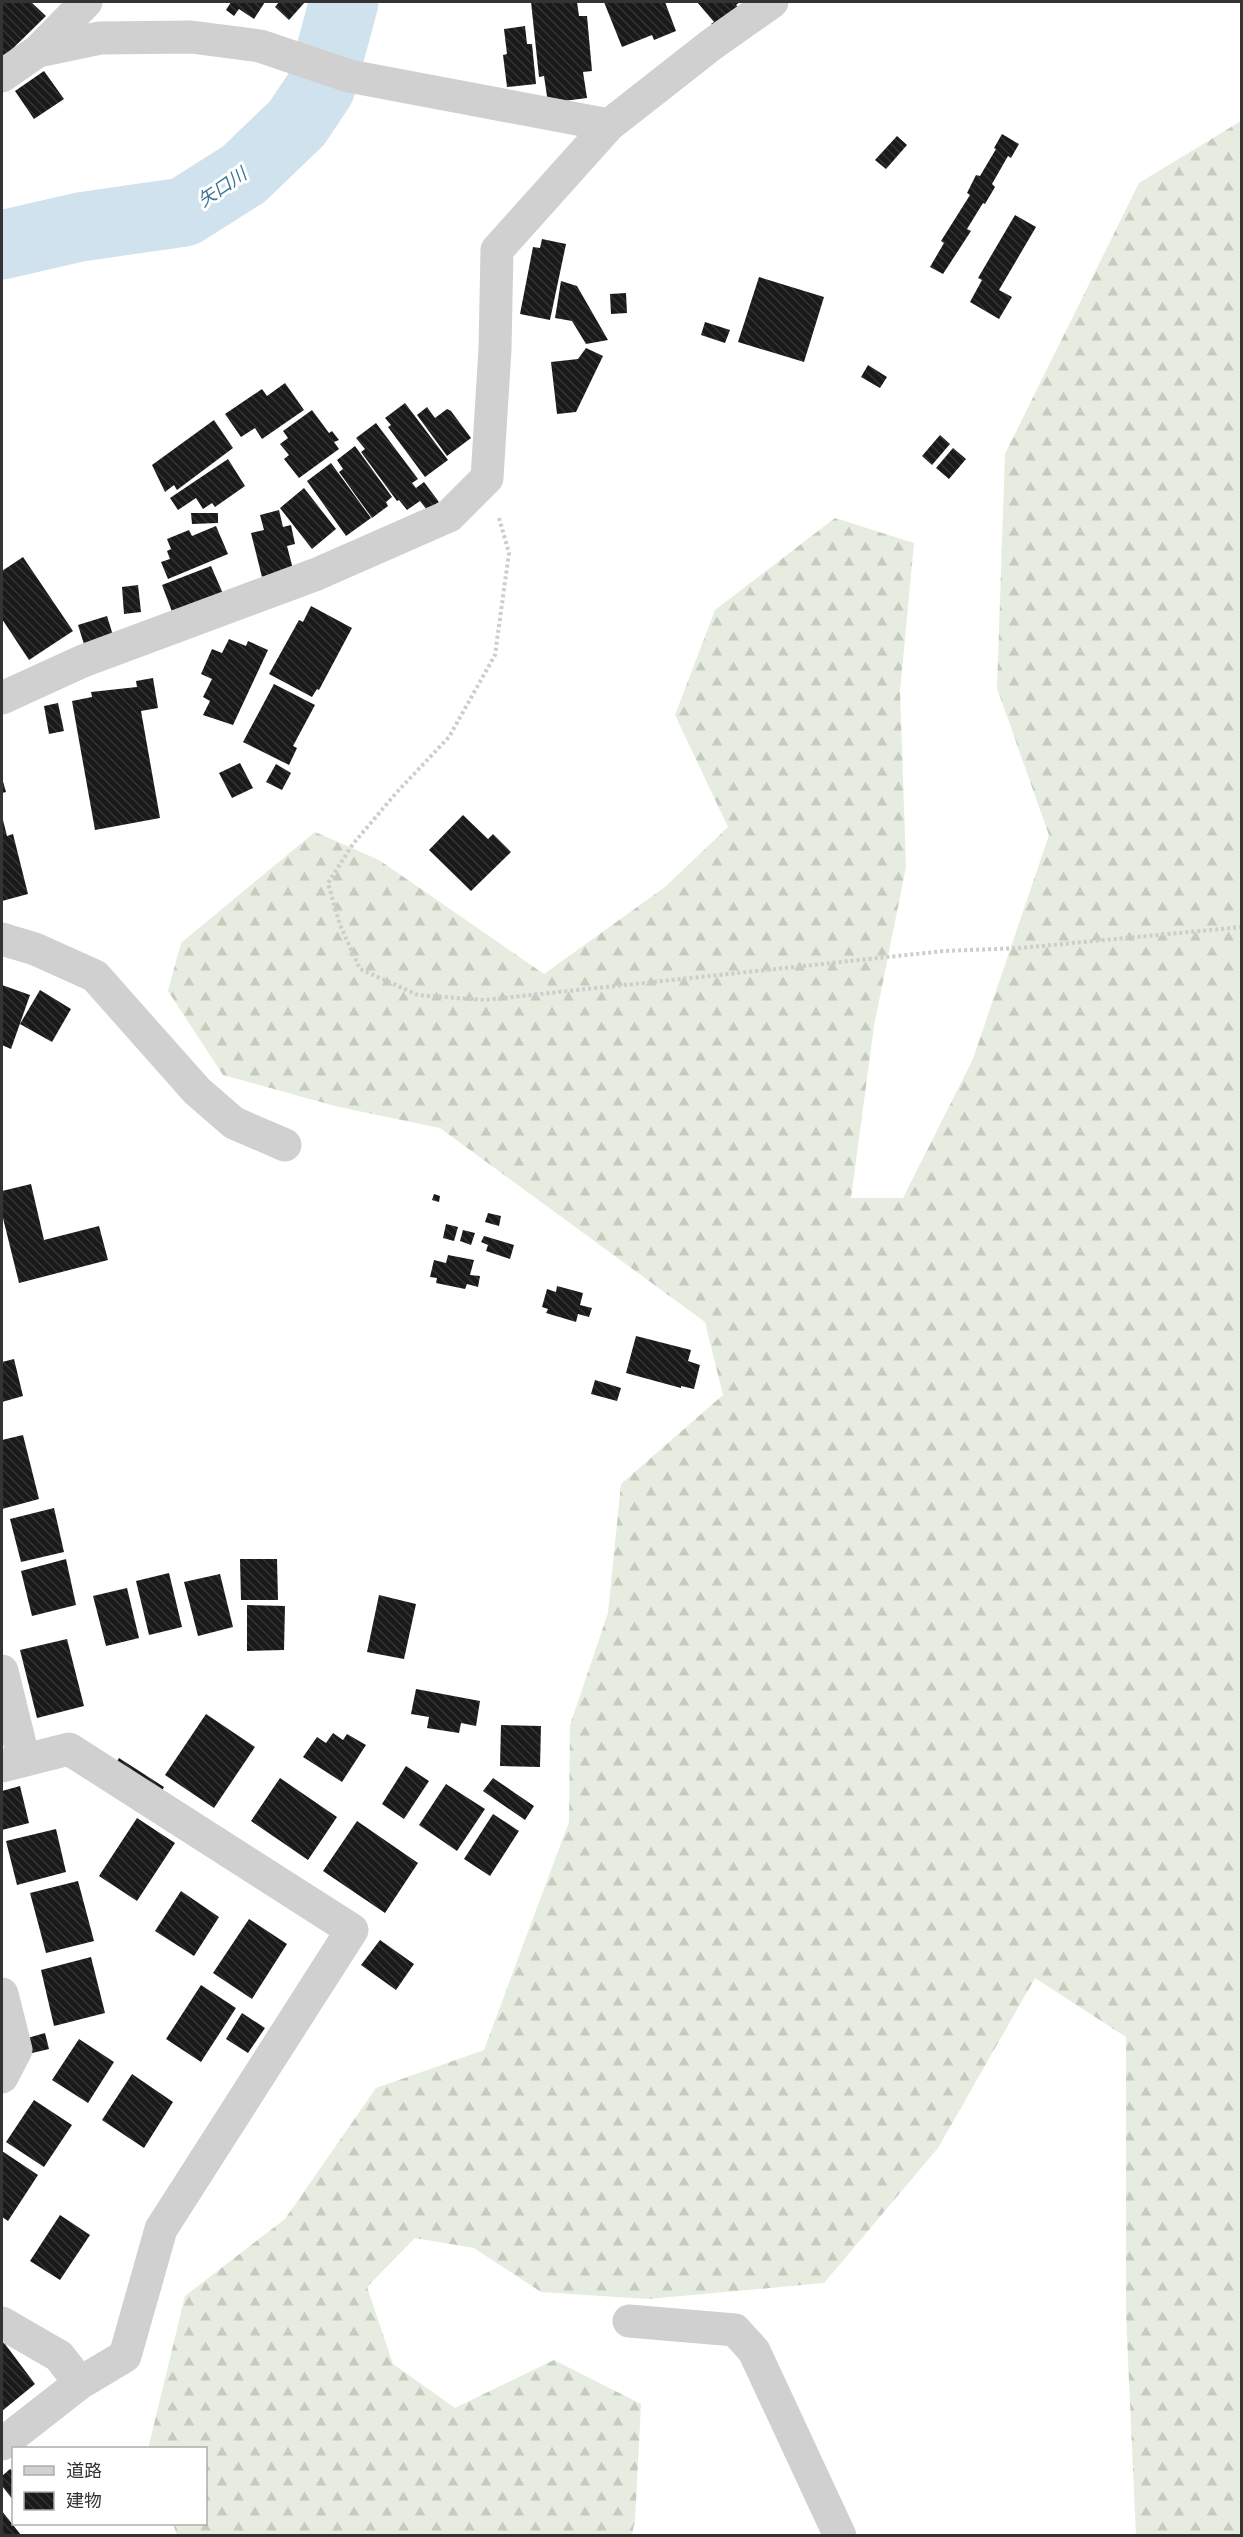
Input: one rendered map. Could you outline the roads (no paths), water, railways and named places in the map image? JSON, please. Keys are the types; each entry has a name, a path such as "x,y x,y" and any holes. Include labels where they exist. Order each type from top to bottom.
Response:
{"street":[{"path":"2,76 38,51 86,2"},
{"path":"2,698 83,661 317,574 450,516 487,477 495,349 497,250 609,124 711,45 772,2"},
{"path":"38,51 100,38 191,37 260,46 349,76 609,124"},
{"path":"2,939 35,949 95,976 197,1091 234,1124 285,1145"},
{"path":"2,1671 13,1763 69,1749 352,1930 161,2229 125,2356 81,2383 2,2444"},
{"path":"2,1994 16,2050 2,2077"},
{"path":"629,2321 735,2330 754,2351 829,2516 840,2535"},
{"path":"2,2323 59,2356 81,2383"}],"waterway":[{"name":"矢口川","path":"2,245 80,227 184,212 244,174 297,123 321,87 344,2"}]}
